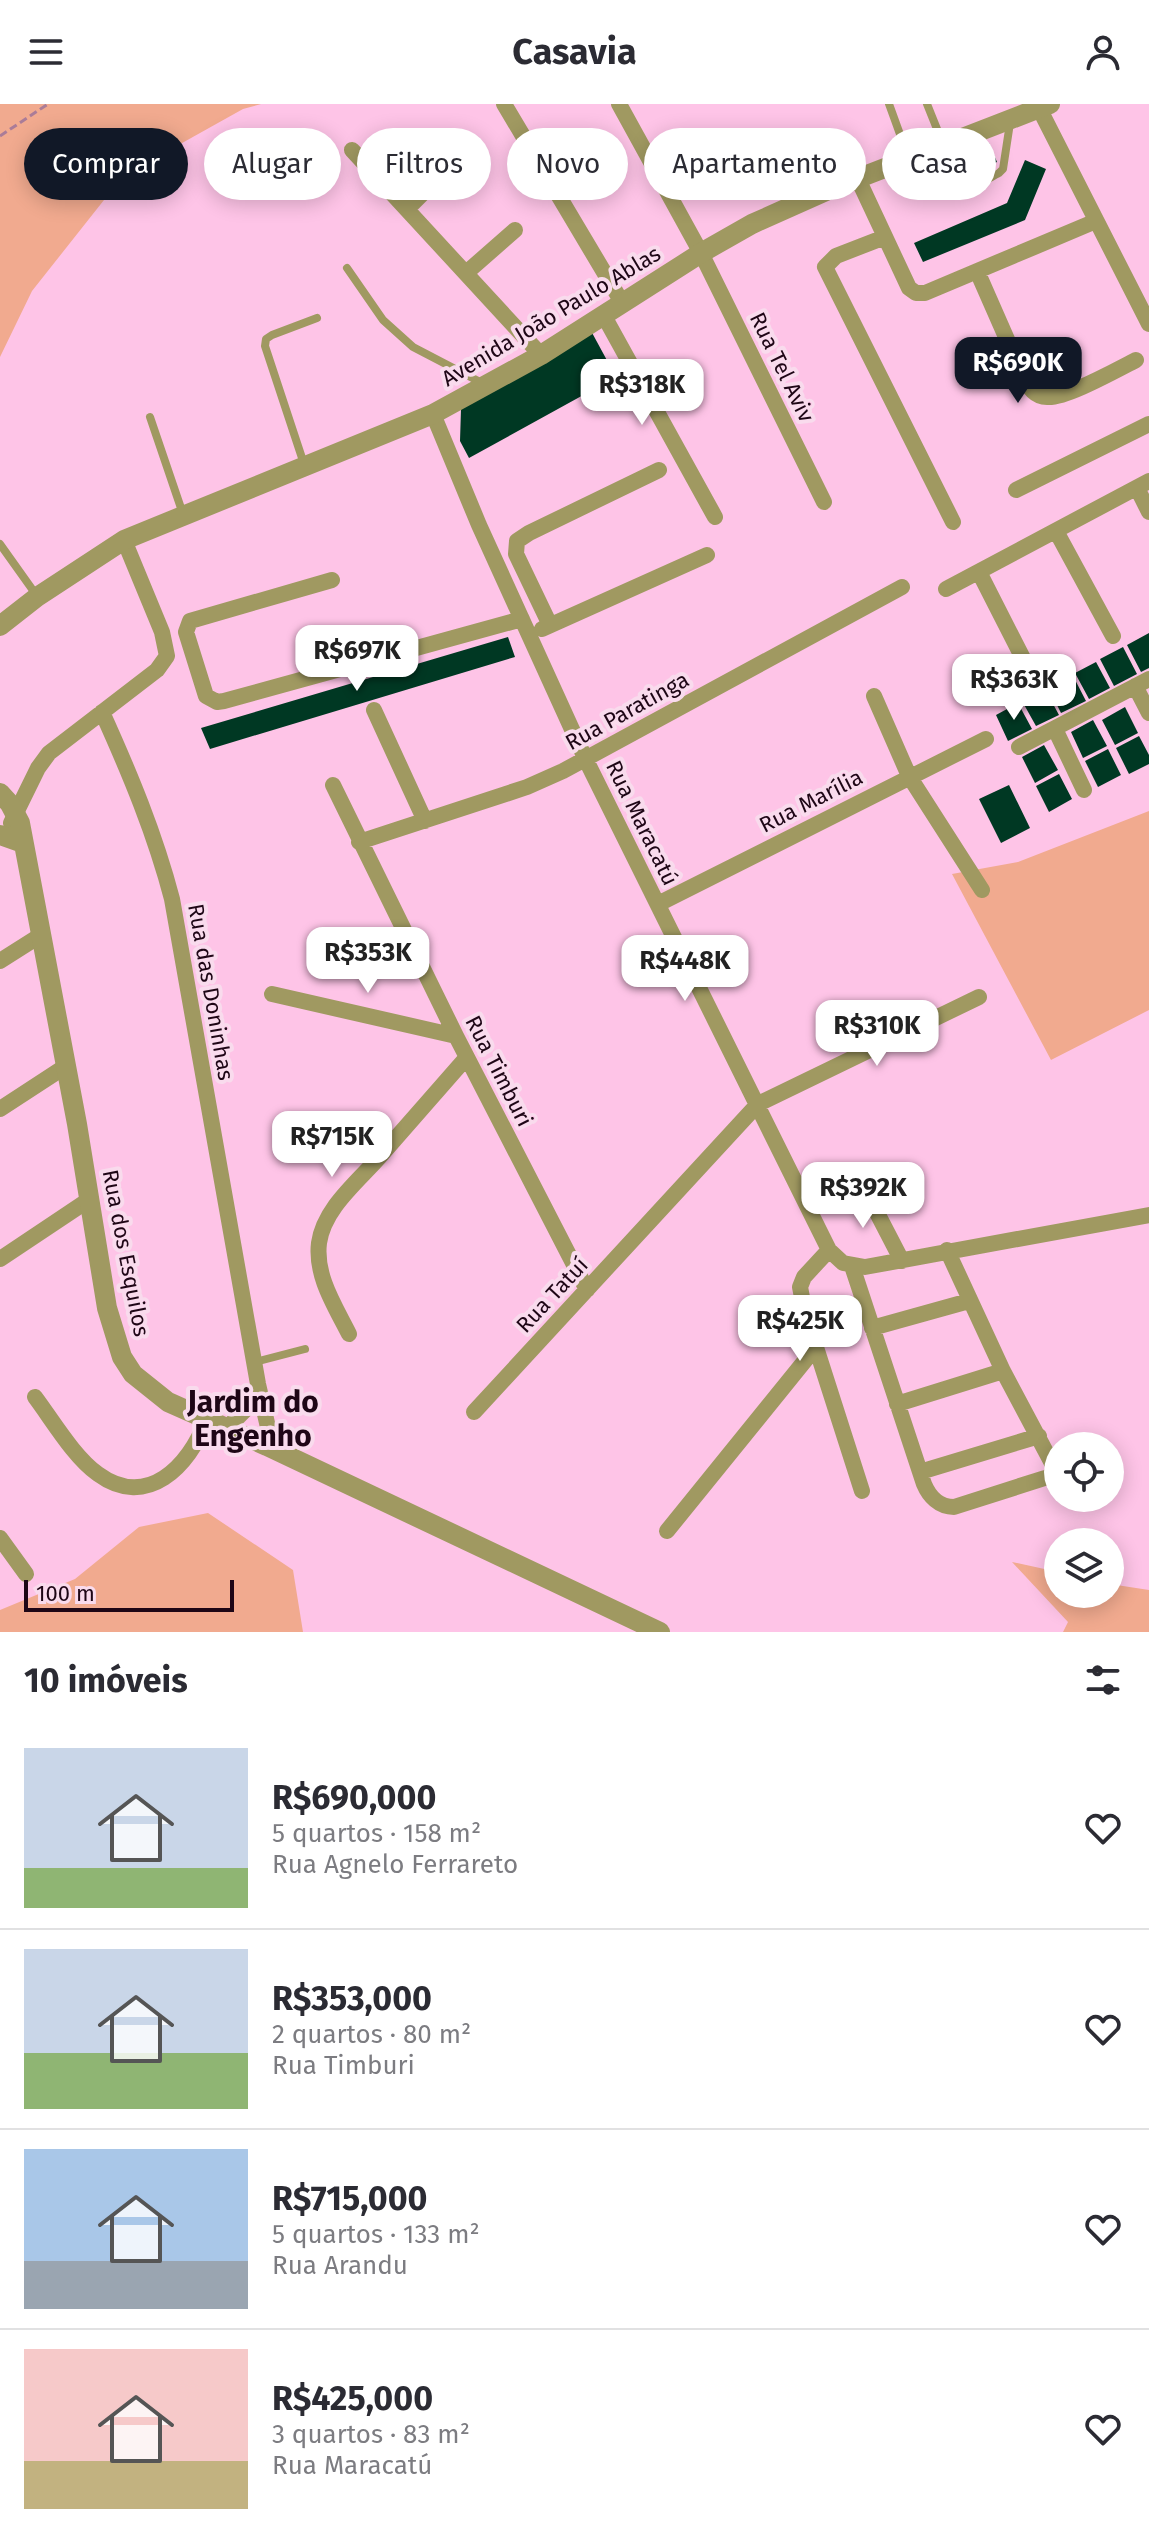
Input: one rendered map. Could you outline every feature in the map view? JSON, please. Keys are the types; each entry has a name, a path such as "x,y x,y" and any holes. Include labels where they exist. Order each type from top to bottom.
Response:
{"street":[{"path":"504,104 623,304"},
{"name":"Rua Tel Aviv","path":"619,104 701,253 824,502"},
{"path":"1045,106 1096,221 1147,318"},
{"name":"Avenida João Paulo Ablas","path":"987,128 1045,106"},
{"path":"352,150 541,355"},
{"path":"866,196 909,288 916,293 925,293 1096,221"},
{"path":"407,209 416,200"},
{"name":"Avenida João Paulo Ablas","path":"0,626 37,597 124,540 433,414 541,355 701,253 752,224 809,200"},
{"path":"466,273 515,230"},
{"path":"885,237 836,256 825,267 953,522"},
{"path":"977,271 1024,378 1034,393 1044,397 1061,395 1136,360"},
{"path":"604,316 715,517"},
{"name":"Rua Maracatú","path":"433,414 585,758 829,1250 843,1263 852,1266"},
{"path":"1016,490 1149,424"},
{"path":"550,625 516,554 517,541 659,470"},
{"path":"946,589 1143,485 1149,512"},
{"path":"1056,531 1113,636"},
{"path":"17,814 38,768 49,753 157,670 167,656 162,632 124,540"},
{"path":"332,580 190,621 186,632 206,696 217,702 224,701 526,627 550,625 707,555"},
{"path":"979,572 1032,676"},
{"name":"Rua Paratinga","path":"359,842 527,787 902,587"},
{"path":"1019,747 1142,682 1149,713"},
{"path":"874,696 909,776 982,890"},
{"path":"374,710 425,821"},
{"name":"Rua das Doninhas","path":"102,712 141,800 172,899 258,1384 273,1449"},
{"path":"1055,729 1084,790"},
{"name":"Rua Marília","path":"658,904 986,739"},
{"name":"Rua Timburi","path":"333,785 456,1036 587,1290"},
{"name":"Rua dos Esquilos","path":"0,793 17,814 9,839 41,935 107,1308 122,1357 133,1374 168,1402 206,1421 273,1449 660,1632"},
{"path":"0,961 41,935"},
{"path":"272,994 456,1036"},
{"path":"758,1104 979,997"},
{"path":"349,1334 326,1289 319,1260 319,1241 327,1220 346,1192 467,1057"},
{"path":"0,1109 66,1066"},
{"name":"Rua Tatuí","path":"474,1412 758,1104"},
{"path":"860,1180 902,1261"},
{"path":"0,1259 90,1199"},
{"path":"947,1250 1003,1371 1054,1467 1052,1474 954,1507 946,1507 928,1492 852,1266 902,1261 947,1250 1149,1215"},
{"path":"829,1250 804,1277 800,1287 862,1491"},
{"path":"872,1328 969,1301"},
{"path":"667,1531 816,1347"},
{"path":"897,1404 1003,1371"},
{"path":"226,1429 249,1406 258,1384"},
{"path":"35,1397 86,1464 110,1481 125,1486 152,1483 176,1471 198,1441 206,1421"},
{"path":"920,1472 1039,1436"},
{"path":"0,1538 26,1574"}],"lane":[{"path":"889,104 901,128"},
{"path":"927,104 936,128"},
{"path":"996,174 1003,169 1010,119"},
{"path":"347,268 383,320 413,347 488,386"},
{"path":"305,465 265,346 266,339 272,335 317,318"},
{"path":"150,417 183,514"},
{"path":"0,544 37,597"},
{"path":"255,1362 305,1349"}],"path":[{"path":"0,136 48,104"}],"shaded area":[{"path":"0,104 261,104 204,128 188,140 188,128 24,128 24,200 104,200 32,291 0,357"},
{"path":"1149,811 1149,1010 1051,1060 952,874 1018,862"},
{"path":"208,1513 293,1570 303,1632 0,1632 0,1610 75,1579 139,1527"},
{"path":"1012,1562 1044,1569 1044,1596"},
{"path":"1124,1586 1149,1590 1149,1632 1063,1632 1068,1622 1055,1608 1124,1608"}],"building":[{"path":"1025,160 1046,169 1025,220 923,262 914,243 1007,203"},
{"path":"590,329 616,377 469,458 460,441 461,409"},
{"path":"1149,633 1149,668 1141,672 1127,645"},
{"path":"508,637 515,657 210,749 201,728"},
{"path":"1123,647 1137,674 1114,686 1100,659"},
{"path":"1096,662 1110,688 1089,699 1075,673"},
{"path":"1072,674 1086,701 1061,713 1048,687"},
{"path":"1045,689 1059,715 1036,726 1022,701"},
{"path":"1018,703 1032,729 1008,741 996,715"},
{"path":"1125,707 1138,733 1115,745 1102,720"},
{"path":"1093,720 1107,746 1083,758 1071,732"},
{"path":"1139,736 1149,755 1149,764 1129,774 1116,748"},
{"path":"1044,745 1058,770 1035,783 1022,757"},
{"path":"1108,749 1121,775 1098,787 1085,761"},
{"path":"1059,774 1072,799 1049,812 1036,786"},
{"path":"1009,785 1030,828 1001,843 979,799"}],"district":[{"name":"Jardim do Engenho","path":"253,1419"}]}
